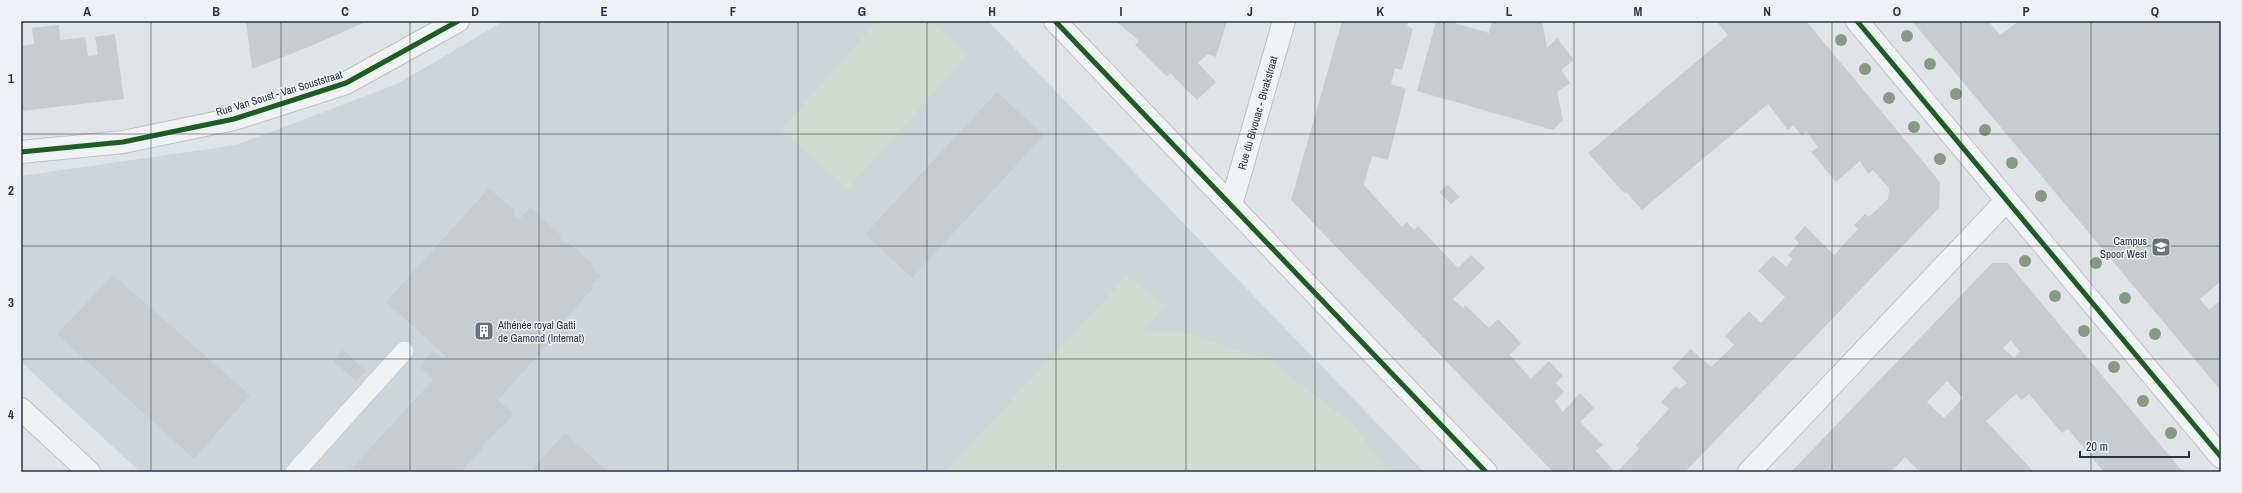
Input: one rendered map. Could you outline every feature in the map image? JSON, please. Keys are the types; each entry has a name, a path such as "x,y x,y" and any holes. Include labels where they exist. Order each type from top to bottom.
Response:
{"street":[{"name":"Rue Van Soust - Van Souststraat","path":"21,152 123,142 234,119 346,83 458,21"},
{"path":"1055,21 1486,472"},
{"name":"Rue du Bivouac - Bivakstraat","path":"1231,205 1284,21"},
{"path":"1857,21 2006,202 2221,457"},
{"path":"1749,472 2006,202"},
{"path":"21,409 89,472"}],"lane":[{"path":"295,472 404,351"}],"shaded area":[{"path":"504,21 988,21 1424,472 140,472 21,362 21,176 236,145 397,84"},
{"path":"877,21 930,21 968,54 848,189 781,130"},
{"path":"1127,276 1165,306 1141,333 1179,331 1269,360 1354,425 1388,472 945,472"}],"building":[{"path":"246,21 368,21 306,48 252,69"},
{"path":"1116,21 1227,21 1216,57 1208,54 1198,63 1216,82 1197,100 1170,73 1167,77 1135,45 1139,41"},
{"path":"1342,21 1409,21 1407,26 1413,29 1402,70 1395,68 1391,84 1406,89 1388,160 1372,156 1364,185 1402,227 1407,222 1414,230 1418,226 1458,268 1471,255 1485,268 1453,299 1463,308 1465,305 1489,328 1498,319 1521,343 1510,355 1531,379 1549,361 1563,376 1556,383 1564,392 1555,401 1563,412 1580,393 1594,408 1580,422 1603,445 1596,451 1615,472 1553,472 1291,200"},
{"path":"1436,21 1448,21 1489,33 1492,21 1542,21 1547,48 1557,38 1574,60 1561,70 1570,83 1557,92 1563,120 1553,130 1417,91"},
{"path":"1716,21 1806,21 1940,182 1939,208 1685,472 1617,472 1639,449 1636,445 1669,409 1661,402 1676,386 1679,389 1687,383 1672,368 1691,349 1711,367 1734,345 1725,336 1749,311 1761,323 1785,297 1758,271 1773,255 1786,267 1792,259 1788,255 1799,243 1794,238 1805,226 1834,255 1858,229 1854,225 1865,214 1869,217 1888,199 1889,188 1873,170 1868,174 1860,161 1836,182 1811,152 1818,147 1806,131 1802,136 1793,125 1788,130 1768,104 1642,210 1626,192 1624,193 1588,153 1728,35"},
{"name":"Campus Spoor West","path":"1912,21 1988,21 2000,35 2019,21 2221,21 2221,281 2200,299 2209,310 2221,300 2221,391"},
{"path":"59,25 60,40 85,37 88,56 98,55 95,37 115,34 124,99 21,111 21,46 34,44 32,28"},
{"path":"997,92 1044,135 912,278 865,234"},
{"path":"1448,185 1460,197 1451,204 1439,192"},
{"name":"Athénée royal Gatti de Gamond (Internat)","path":"489,188 515,211 513,214 519,220 530,207 562,236 560,238 566,244 568,242 593,264 591,266 601,276 592,285 594,287 560,325 557,323 545,337 551,341 498,400 513,413 511,418 492,436 489,442 487,440 482,447 484,448 465,466 466,467 462,472 348,472 432,381 433,379 420,367 433,351 443,359 446,356 386,302"},
{"path":"1992,263 2008,263 2183,472 2104,472 2068,429 2062,433 2029,394 2022,400 2016,394 1986,421 2034,472 1920,472 1905,457 1891,472 1791,472","holes":["2011,340 2020,352 2014,358 2003,348","1947,381 1963,398 1944,418 1927,402"]},
{"path":"113,275 250,395 194,459 57,334"},
{"path":"343,350 366,371 356,381 333,361"},
{"path":"565,433 608,472 537,472 533,468"}],"cycle path":[{"path":"21,152 123,142 234,119 346,83 458,21"},
{"path":"1055,21 1486,472"},
{"path":"1857,21 2221,457"}],"place":[{"name":"Campus Spoor West","path":"2161,247"},
{"name":"Athénée royal Gatti de Gamond (Internat)","path":"484,331"}]}
